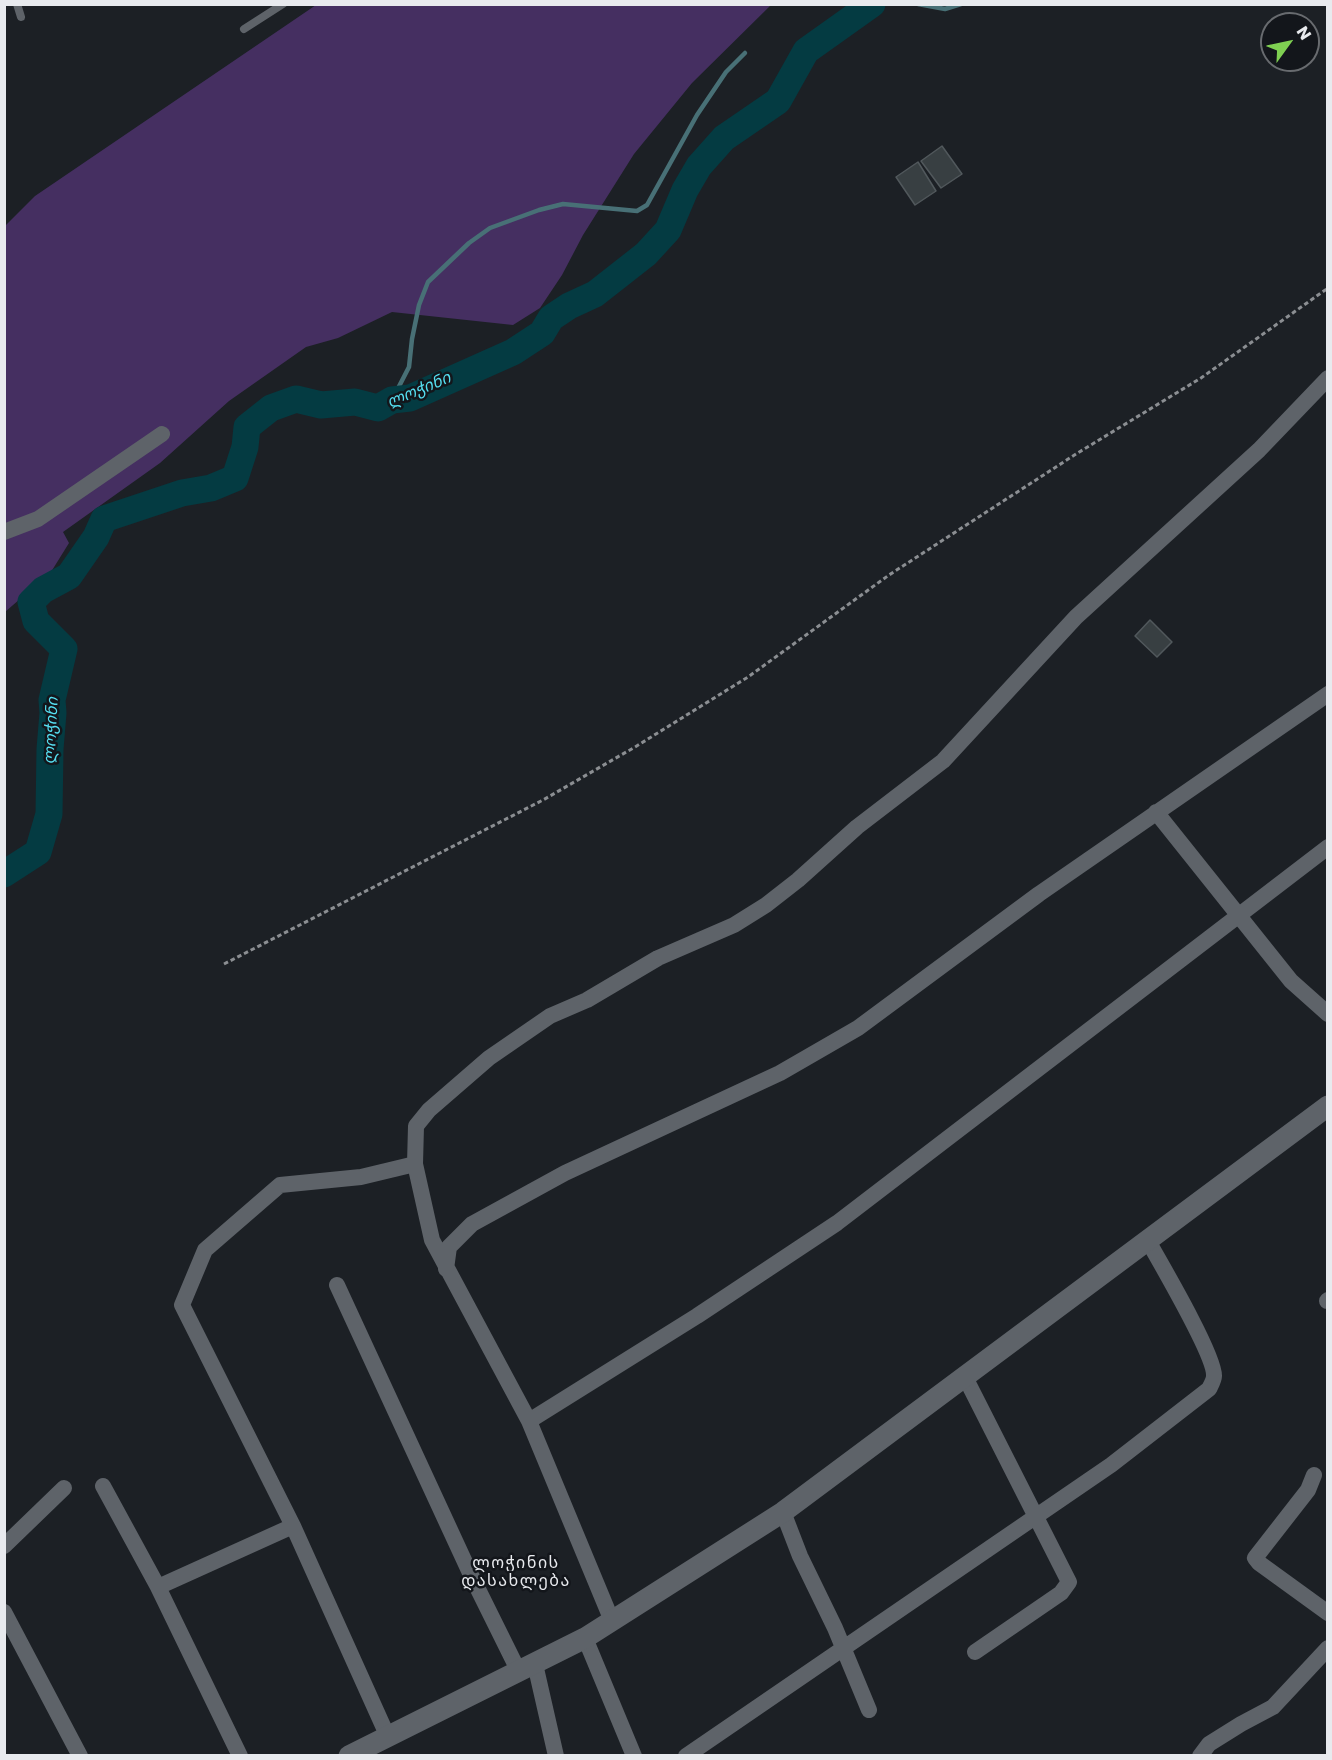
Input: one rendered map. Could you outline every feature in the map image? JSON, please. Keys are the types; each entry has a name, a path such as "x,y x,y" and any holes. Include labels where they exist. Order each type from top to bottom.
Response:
{"street":[{"path":"612,1621 530,1421 432,1240 415,1164 416,1126 429,1110 489,1058 550,1016 587,1000 658,958 734,925 766,905 798,880 857,827 943,761 1076,617 1259,450 1328,378"},
{"path":"4,532 38,519 162,434"},
{"path":"446,1269 449,1247 472,1224 565,1173 780,1074 858,1028 1039,894 1328,694"},
{"path":"1156,813 1291,981 1328,1014"},
{"path":"530,1421 697,1316 837,1223 1328,847"},
{"path":"349,1755 585,1638 783,1512 1328,1106"},
{"path":"388,1737 293,1526 182,1305 205,1250 280,1185 361,1177 415,1164"},
{"path":"686,1755 1111,1465 1209,1389 1214,1377 1213,1368 1198,1334 1148,1241"},
{"path":"337,1285 470,1573 527,1668 556,1755"},
{"path":"965,1377 1069,1582 1061,1593 975,1652"},
{"path":"1314,1475 1308,1490 1256,1558 1258,1563 1328,1613"},
{"path":"103,1486 158,1587 240,1755"},
{"path":"4,1546 64,1488"},
{"path":"783,1512 800,1556 869,1710"},
{"path":"158,1587 293,1526"},
{"path":"4,1612 80,1755"},
{"path":"585,1638 634,1755"},
{"path":"1200,1755 1209,1744 1273,1707 1328,1648"}],"lane":[{"path":"17,4 21,16"},
{"path":"244,29 283,4"}],"path":[{"path":"224,964 543,800 636,747 748,677 909,562 1076,454 1201,378 1328,288"}],"shaded area":[{"path":"316,5 771,5 692,83 634,154 540,308 513,325 392,312 338,338 306,347 229,401 160,463 63,532 69,543 51,572 5,612 5,226 35,196"}],"building":[{"path":"942,146 962,174 941,188 921,161"},
{"path":"918,162 936,191 915,205 896,177"},
{"path":"1150,620 1172,642 1157,657 1135,636"}],"waterway":[{"name":"ლოჭინი","path":"4,874 38,852 49,814 52,700 64,649 36,621 31,602 43,590 69,576 96,537 104,519 182,493 211,488 235,478 245,447 247,427 271,408 296,399 321,405 355,402 378,408 392,400 410,398 513,352 542,333 551,318 569,306 595,294 646,254 668,230 685,190 699,166 724,138 778,101 806,51 872,4"},
{"path":"918,4 945,9 961,4"},
{"path":"392,400 409,367 419,305 428,282 469,243 490,228 539,210 563,204 637,211 647,205 697,115 726,72 745,53"}],"district":[{"name":"ლოჭინის დასახლება","path":"516,1573"}]}
